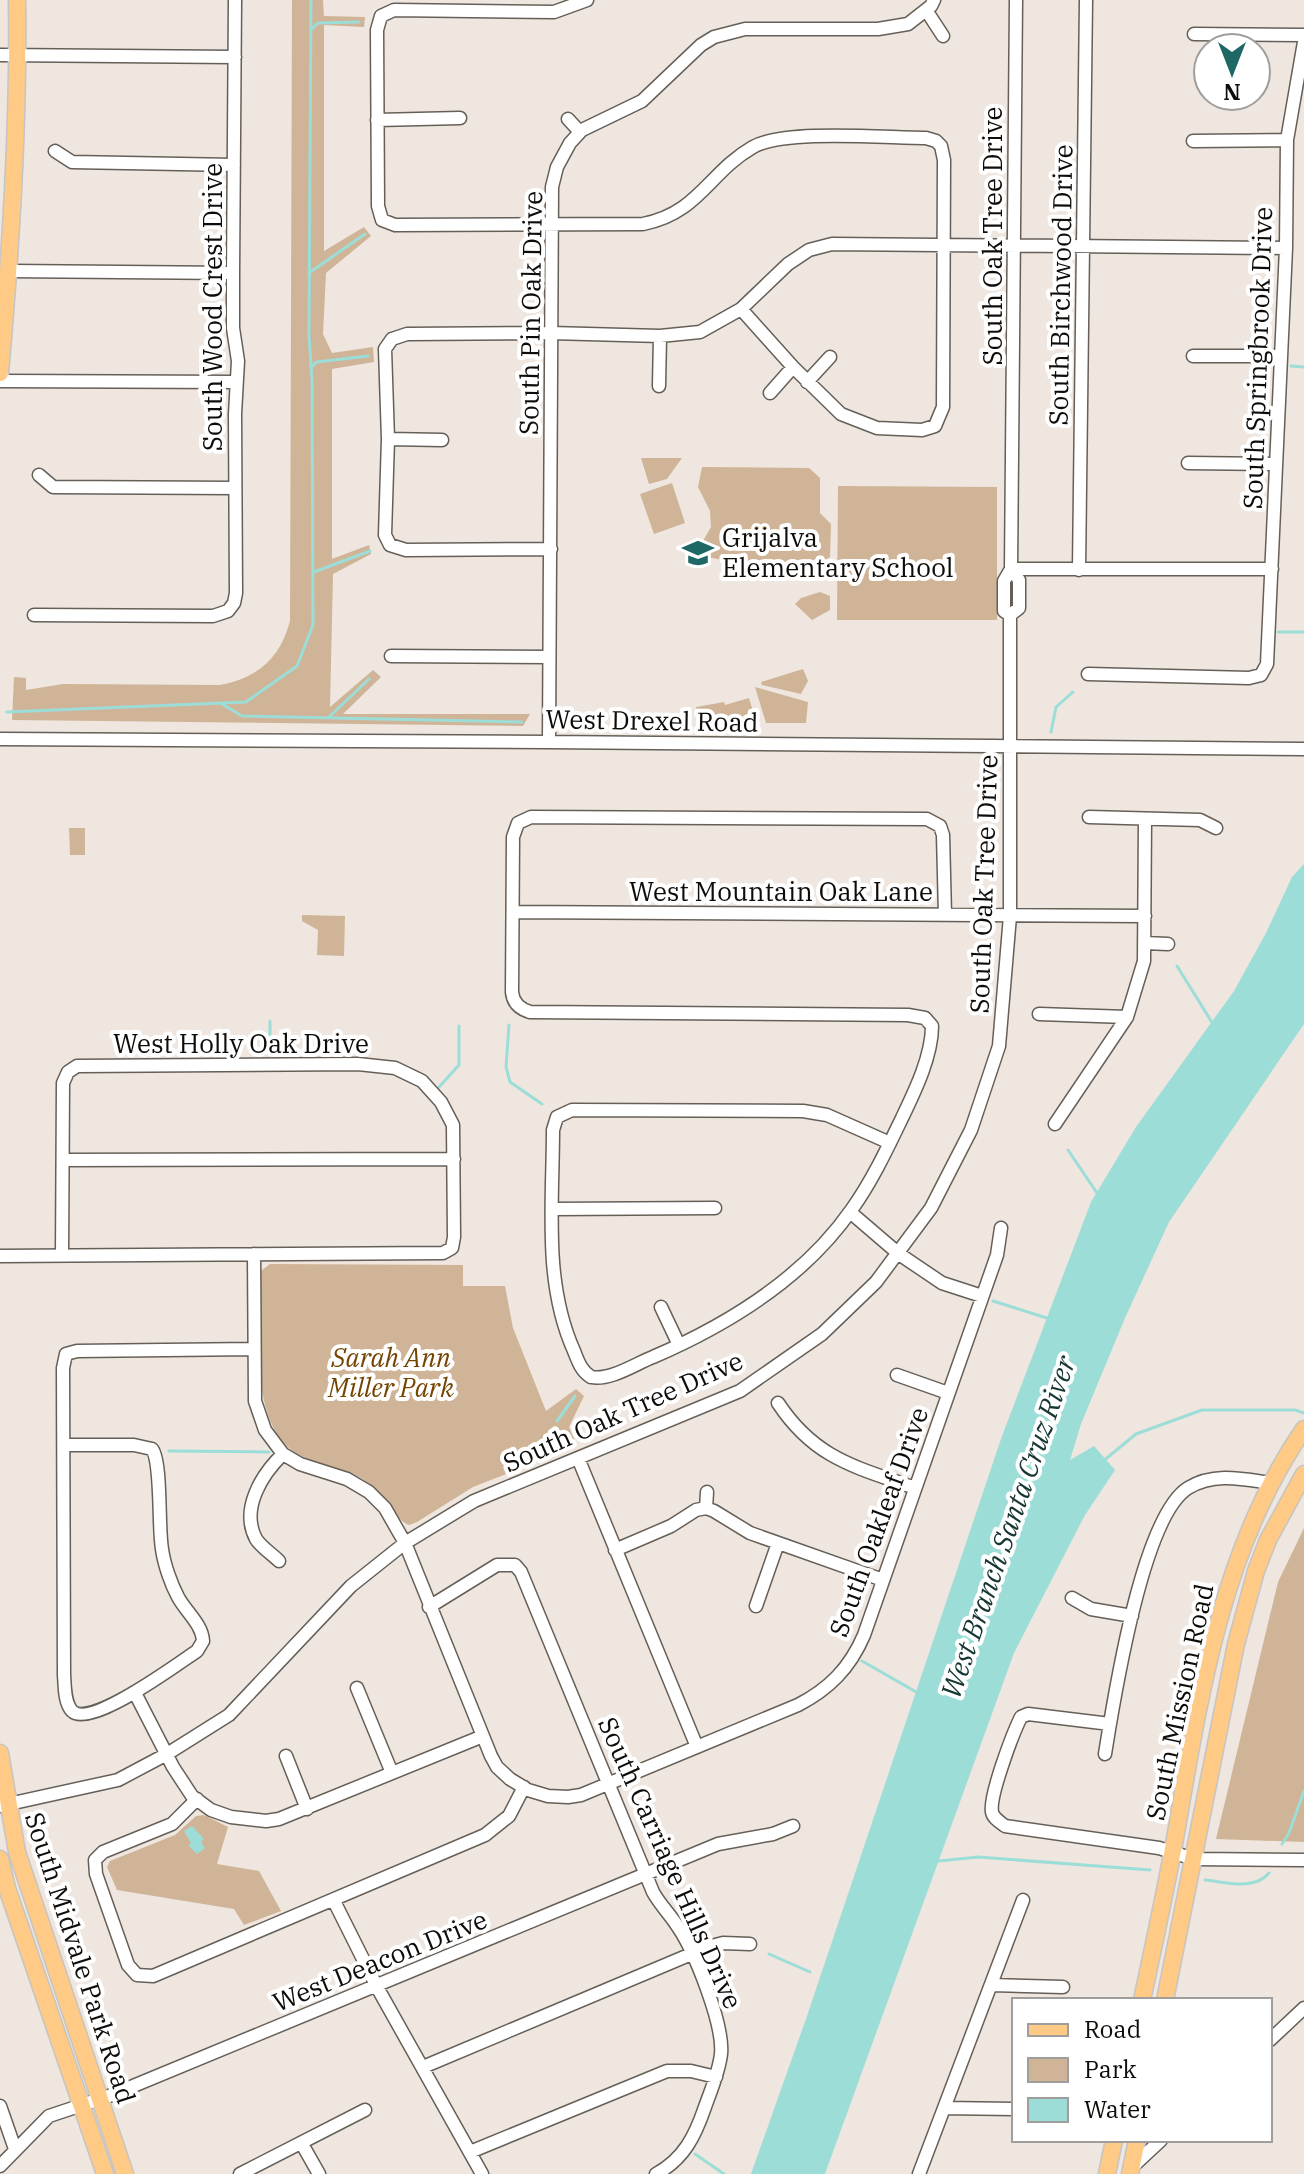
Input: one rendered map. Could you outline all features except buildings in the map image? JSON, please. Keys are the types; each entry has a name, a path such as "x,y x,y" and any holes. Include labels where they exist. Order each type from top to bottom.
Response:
{"main road":[{"path":"0,373 9,271 8,55 17,0"},
{"name":"South Mission Road","path":"1142,1998 1210,1653 1237,1561 1271,1483 1303,1431"},
{"name":"South Mission Road","path":"1165,1998 1215,1743 1245,1610 1268,1540 1304,1474"},
{"path":"1224,1604 1245,1610"},
{"name":"South Midvale Park Road","path":"0,1753 4,1805 17,1852 125,2174"},
{"name":"South Midvale Park Road","path":"0,1859 7,1888 105,2174"},
{"path":"1108,2174 1114,2142"},
{"path":"1131,2171 1137,2142"}],"street":[{"name":"South Wood Crest Drive","path":"34,615 213,616 230,613 234,603 238,361 233,328 235,0"},
{"path":"587,0 554,12 394,10 379,14 378,223 643,224 664,220 692,203 732,163 754,147 783,137 926,138 943,144 943,407 938,427 927,430 877,428 857,422 829,405 741,309"},
{"name":"South Oak Tree Drive","path":"4,1805 118,1780 167,1754 229,1715 351,1586 405,1543 474,1501 740,1391 822,1334 867,1291 899,1254 931,1208 971,1130 999,1046 1010,916 1010,615 1019,608 1019,580 1011,569 1016,0"},
{"name":"South Birchwood Drive","path":"1079,570 1086,0"},
{"name":"South Pin Oak Drive","path":"549,742 552,187 557,167 570,143 593,123 633,107 701,45 722,34 745,29 878,29 908,24 930,5 943,36"},
{"path":"1272,35 1304,35"},
{"name":"South Springbrook Drive","path":"1088,674 1263,677 1267,664 1272,569 1286,248 1287,140 1304,42"},
{"path":"8,55 235,57"},
{"path":"377,120 460,118"},
{"path":"568,119 580,132"},
{"path":"1193,141 1287,140"},
{"path":"55,151 72,162 234,165"},
{"path":"551,549 406,550 387,547 385,349 390,337 407,334 551,333 660,336 700,332 741,309 788,264 809,250 832,244 1286,248"},
{"path":"9,271 233,273"},
{"path":"659,386 660,336"},
{"path":"1193,356 1280,356"},
{"path":"807,382 830,357"},
{"path":"770,393 793,367"},
{"path":"0,381 236,382"},
{"path":"388,439 442,440"},
{"path":"1188,463 1276,464"},
{"path":"39,475 53,487 235,488"},
{"path":"1011,569 1272,569"},
{"path":"391,656 549,657"},
{"name":"West Drexel Road","path":"0,739 1304,749"},
{"path":"890,1143 827,1115 803,1111 572,1110 553,1114 551,1265 562,1324 589,1380 606,1377 679,1345 744,1310 792,1273 850,1212 890,1143 914,1093 930,1045 931,1020 908,1015 530,1012 518,1009 512,996 515,820 531,817 927,819 943,822 945,915"},
{"path":"1089,817 1200,820 1216,828"},
{"path":"1055,1124 1127,1017 1144,961 1145,820"},
{"name":"West Mountain Oak Lane","path":"513,912 1145,916"},
{"path":"1145,943 1168,944"},
{"path":"1039,1014 1127,1017"},
{"name":"West Holly Oak Drive","path":"63,1160 63,1083 66,1069 96,1065 358,1064 395,1068 422,1081 441,1102 453,1125 454,1237 450,1252 435,1255 254,1254"},
{"path":"62,1256 63,1160 454,1159"},
{"path":"553,1209 715,1208"},
{"path":"850,1212 899,1254 942,1283 982,1296"},
{"name":"South Oakleaf Drive","path":"524,1787 548,1796 568,1797 609,1784 798,1705 830,1685 847,1667 859,1646 883,1580 997,1255 1001,1228"},
{"path":"0,1256 254,1254 255,1401 265,1430 283,1454 300,1464 347,1479 369,1492 385,1508 405,1543 497,1767 524,1787 509,1816 485,1835 153,1976 135,1979 96,1874 93,1857 172,1824 197,1799"},
{"path":"661,1307 679,1345"},
{"path":"64,1445 154,1446 162,1552 177,1595 207,1641 135,1693 92,1713 73,1716 67,1700 64,1675 63,1368 64,1353 254,1349"},
{"path":"897,1375 948,1393"},
{"path":"778,1403 789,1420 822,1451 850,1465 915,1488"},
{"path":"279,1561 257,1541 252,1527 252,1508 267,1469 283,1454"},
{"path":"578,1458 697,1747"},
{"path":"1105,1754 1132,1616 1154,1540 1167,1509 1178,1495 1199,1483 1226,1477 1271,1483"},
{"path":"706,1508 707,1492"},
{"path":"615,1550 706,1508 741,1529 883,1580"},
{"path":"756,1606 778,1543"},
{"name":"South Carriage Hills Drive","path":"429,1607 497,1565 512,1560 521,1572 645,1874 692,1954 719,2024 721,2053 716,2077 687,2147 656,2174"},
{"path":"1072,1598 1091,1609 1132,1616"},
{"path":"357,1688 392,1773"},
{"path":"135,1693 173,1767 192,1796 211,1810 249,1821 279,1819 307,1809 483,1736"},
{"path":"1110,1724 1028,1714 1021,1717 995,1787 994,1817 1005,1826 1172,1852 1194,1859 1304,1860"},
{"path":"286,1756 307,1809"},
{"name":"West Deacon Drive","path":"0,2166 49,2116 100,2100 727,1841 773,1834 793,1826"},
{"path":"919,2174 1023,1900"},
{"path":"334,1901 377,1987 482,2174"},
{"path":"423,2067 715,1945 750,1944"},
{"path":"992,1985 1063,1987"},
{"path":"1272,2038 1304,2008"},
{"path":"470,2152 667,2071 691,2071 716,2077"},
{"path":"0,2106 15,2149"},
{"path":"944,2108 1012,2109"},
{"path":"240,2174 365,2110"},
{"path":"1131,2171 1159,2142"},
{"path":"302,2144 319,2174"}],"green space":[{"path":"292,0 323,0 324,16 365,17 364,27 324,25 324,251 364,227 371,236 326,273 323,334 332,353 373,347 374,362 332,369 332,559 369,545 371,554 333,574 330,707 373,670 381,677 343,714 530,714 523,726 12,720 14,677 26,678 26,690 63,684 220,685 256,672 273,656 286,634 290,621"},
{"path":"641,458 682,458 667,479 649,484"},
{"path":"702,467 809,468 820,478 820,513 831,524 830,557 805,573 780,579 749,566 708,557 703,541 711,527 710,511 698,487"},
{"path":"672,483 685,523 654,534 640,494"},
{"path":"838,486 997,487 997,620 837,620"},
{"path":"820,592 830,596 830,610 812,620 795,604 801,598"},
{"path":"803,669 808,681 801,694 762,685 761,682"},
{"path":"755,687 808,702 806,723 766,723"},
{"path":"749,698 756,721 699,719 696,707 724,702 725,705"},
{"path":"69,828 85,828 85,855 70,855"},
{"path":"302,915 345,916 344,956 317,955 318,930 302,921"},
{"name":"Sarah Ann Miller Park","path":"270,1264 463,1265 463,1286 505,1286 513,1328 546,1411 576,1389 584,1396 569,1427 576,1443 562,1452 473,1487 409,1525 361,1478 301,1456 278,1436 269,1416 260,1368 261,1271"},
{"path":"1304,1528 1304,1842 1216,1839 1278,1582"},
{"path":"204,1815 228,1827 217,1864 259,1871 281,1911 244,1925 234,1909 117,1890 107,1867 110,1861 175,1835 196,1816"}],"water":[{"name":"West Branch Santa Cruz River","path":"1304,864 1304,1024 1169,1222 1125,1318 1081,1424 1070,1460 1094,1446 1115,1470 1085,1515 1014,1653 825,2174 751,2174 1002,1436 1091,1202 1136,1127 1234,991 1292,877"},
{"path":"192,1826 204,1839 201,1842 205,1848 197,1854 188,1845 191,1843 184,1831"}],"waterway":[{"path":"7,712 246,702 297,666 313,625 312,378 309,336 311,0"},
{"path":"311,30 318,23 359,22"},
{"path":"309,273 365,234"},
{"path":"311,367 317,362 368,356"},
{"path":"1291,366 1304,367"},
{"path":"314,572 370,551"},
{"path":"1278,632 1304,632"},
{"path":"328,718 369,679"},
{"path":"1051,732 1056,707 1073,692"},
{"path":"222,704 242,716 522,722"},
{"path":"1177,966 1213,1024"},
{"path":"270,1021 270,1055"},
{"path":"509,1025 506,1067 510,1082 542,1104"},
{"path":"439,1087 459,1065 459,1026"},
{"path":"1068,1150 1097,1193"},
{"path":"993,1301 1050,1319"},
{"path":"557,1421 575,1396"},
{"path":"1102,1462 1136,1434 1202,1410 1295,1410 1304,1413"},
{"path":"169,1451 269,1452"},
{"path":"862,1661 918,1693"},
{"path":"1282,1844 1304,1791"},
{"path":"939,1861 978,1857 1150,1870"},
{"path":"1205,1880 1248,1884 1263,1879 1269,1873"},
{"path":"769,1954 810,1972"},
{"path":"695,2154 724,2174"}],"place":[{"name":"Grijalva Elementary School","path":"698,553"}]}
